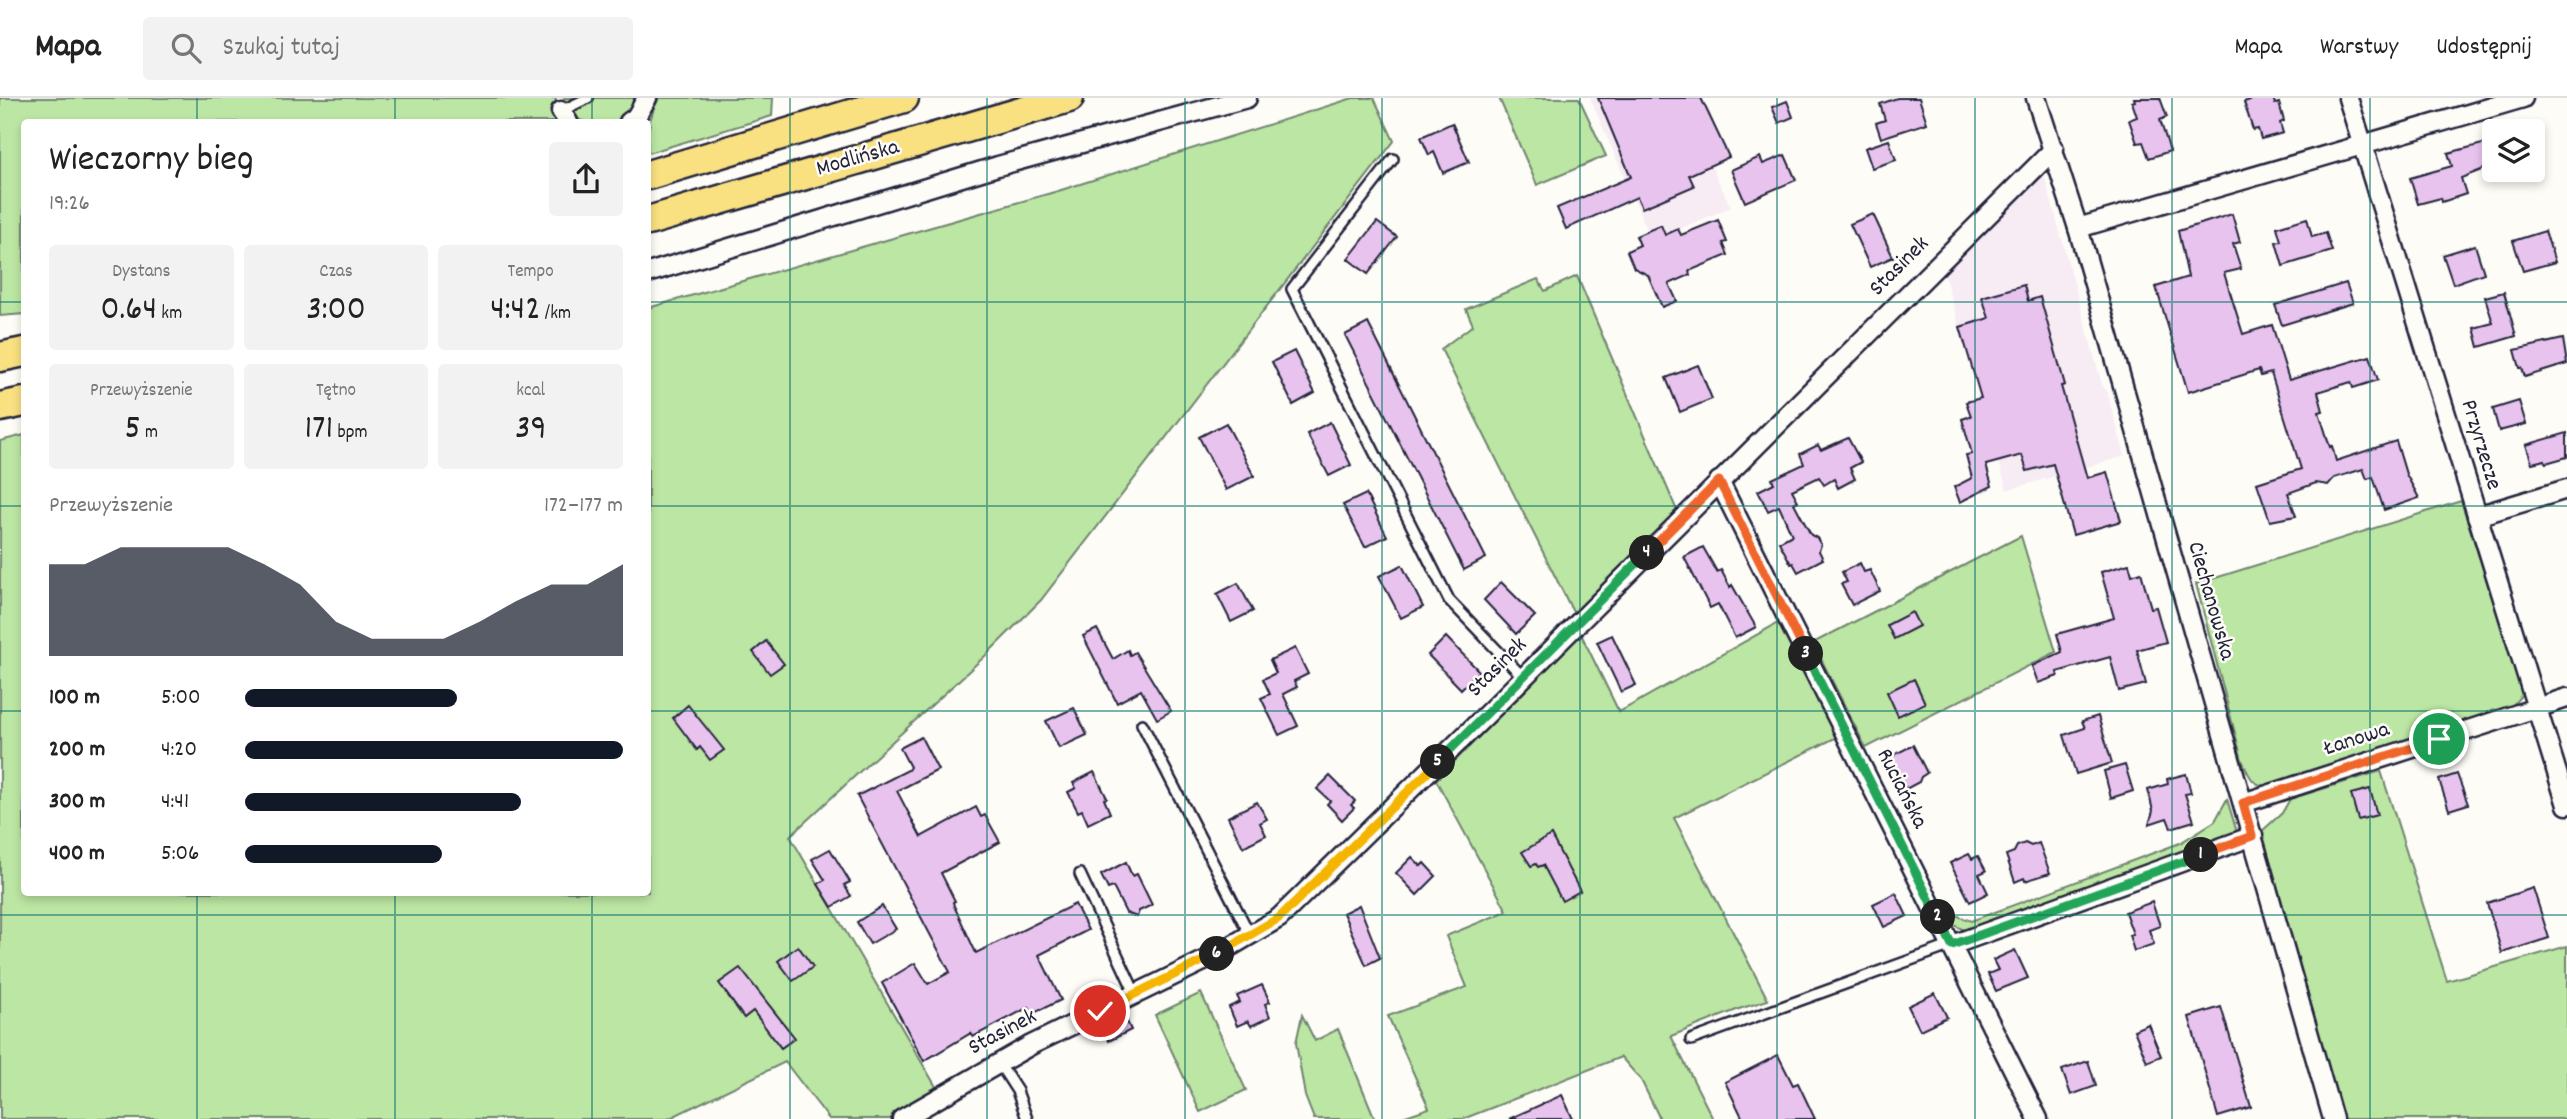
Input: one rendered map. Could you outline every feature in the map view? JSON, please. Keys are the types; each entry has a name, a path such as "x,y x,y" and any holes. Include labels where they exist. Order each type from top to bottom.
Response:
{"main road":[{"name":"Modlińska","path":"651,174 904,98"},
{"name":"Modlińska","path":"651,219 1069,98"},
{"path":"0,357 21,353"},
{"path":"0,407 21,403"}],"street":[{"path":"633,119 648,98"},
{"path":"651,272 998,166 1247,98"},
{"name":"Ciechanowska","path":"2036,98 2078,228 2333,1119"},
{"name":"Przyrzecze","path":"2348,98 2567,806"},
{"path":"2078,228 2523,98"},
{"name":"Stasinek","path":"902,1119 999,1063 1214,956 1279,918 2054,149"},
{"name":"Ruciańska","path":"1719,481 2038,1119"},
{"path":"2477,516 2567,489"},
{"name":"Łanowa","path":"2243,803 2567,698"},
{"path":"1952,945 2252,836"}],"lane":[{"path":"565,117 588,98"},
{"path":"1393,159 1292,289 1449,600 1523,677"},
{"path":"1142,724 1250,935"},
{"path":"1080,874 1135,993"},
{"path":"1690,1040 1952,945"},
{"path":"999,1063 1017,1091 1027,1119"}],"shaded area":[{"path":"1590,98 1703,98 1729,157 1711,166 1731,207 1665,235 1661,225 1648,231"},
{"path":"2038,175 2044,175 2103,388 2106,389 2125,456 2007,490 1943,270"}],"green space":[{"path":"0,98 555,98 563,119 21,119 21,314 0,316"},
{"path":"564,98 640,98 622,119 578,119"},
{"path":"659,98 773,98 772,116 651,152 653,111"},
{"path":"1353,98 1374,98 1394,141 1041,600 985,656 790,836 939,1092 891,1119 829,1119 785,1062 668,1119 0,1119 0,441 21,436 21,896 651,896 651,307 1058,191"},
{"path":"1499,98 1579,98 1606,156 1537,185"},
{"path":"1577,276 1678,513 1574,614 1441,349 1473,325 1466,309 1538,279 1545,291"},
{"path":"2461,501 2523,693 2513,705 2500,711 2270,787 2255,782 2242,760 2196,584"},
{"path":"2021,536 2056,652 1866,748 1813,643"},
{"path":"1778,623 1837,737 1674,818 1768,1000 1671,1036 1713,1119 1660,1119 1641,1080 1621,1057 1463,1119 1397,1119 1429,1108 1388,1016 1467,987 1446,936 1507,911 1436,780 1581,634 1619,712"},
{"path":"2381,771 2447,981 2567,946 2567,1119 2343,1119 2262,831 2282,813 2290,799"},
{"path":"2227,799 2238,836 1966,931 1952,924 1945,911 1971,921 2180,843 2215,821"},
{"path":"1201,993 1246,1090 1200,1112 1155,1015"},
{"path":"1302,1015 1315,1041 1338,1029 1375,1119 1314,1119 1305,1096 1296,1043"}],"building":[{"path":"1598,98 1701,98 1729,157 1689,175 1694,186 1642,208 1637,197 1566,229 1557,208 1631,177"},
{"path":"1897,98 1919,98 1927,123 1881,138 1876,123 1885,120 1880,104"},
{"path":"2134,98 2160,98 2167,117 2160,120 2170,151 2149,158 2143,142 2137,143 2129,120 2137,117 2132,102 2135,101"},
{"path":"2256,98 2273,98 2275,104 2279,103 2284,121 2280,123 2283,133 2261,139 2258,129 2253,130 2244,102"},
{"path":"1787,101 1793,117 1779,123 1772,107"},
{"path":"1452,123 1469,162 1443,173 1434,152 1429,155 1421,137"},
{"path":"1889,140 1896,160 1872,168 1865,148"},
{"path":"2482,144 2482,170 2461,178 2466,194 2442,202 2441,198 2418,204 2410,178 2452,166 2448,153"},
{"path":"1785,155 1796,180 1745,202 1731,170 1760,157 1763,164"},
{"path":"1873,214 1893,257 1870,267 1850,224"},
{"path":"2232,214 2240,242 2233,244 2241,269 2224,273 2243,334 2272,325 2289,380 2370,356 2378,380 2353,388 2351,382 2318,392 2323,411 2319,412 2330,447 2332,446 2336,461 2396,441 2406,474 2419,498 2384,510 2373,477 2367,479 2363,469 2334,478 2328,485 2316,483 2288,493 2296,516 2270,521 2257,483 2301,469 2271,373 2261,376 2259,370 2188,392 2156,287 2188,277 2178,231"},
{"path":"2307,218 2312,237 2326,233 2332,251 2283,266 2276,242 2281,241 2277,227"},
{"path":"1718,220 1727,242 1723,243 1728,255 1689,271 1690,275 1669,284 1677,301 1662,307 1648,275 1634,268 1627,251 1640,245 1636,236 1661,225 1665,235 1678,229 1681,235"},
{"path":"1377,222 1397,237 1368,274 1348,259"},
{"path":"2545,231 2555,262 2523,271 2513,241"},
{"path":"2475,245 2484,273 2453,284 2443,255"},
{"path":"2346,283 2353,303 2282,325 2275,305"},
{"path":"2024,285 2028,301 2040,297 2087,478 2107,472 2121,521 2073,535 2053,464 2027,471 2022,455 1986,465 1992,486 1960,502 1954,487 1972,478 1966,455 1972,454 1962,419 1971,416 1966,402 1981,398 1960,327 1989,318 1982,297"},
{"path":"2504,292 2516,336 2479,347 2474,328 2493,323 2485,297"},
{"path":"1368,323 1486,558 1464,570 1345,335"},
{"path":"2563,339 2567,364 2525,377 2515,350"},
{"path":"1294,351 1315,393 1293,405 1272,362"},
{"path":"1698,365 1712,399 1680,412 1666,378"},
{"path":"2519,401 2526,424 2499,431 2493,409"},
{"path":"1330,422 1351,465 1329,476 1307,434"},
{"path":"1226,423 1254,476 1226,490 1199,437"},
{"path":"2567,433 2567,457 2546,463 2545,460 2532,463 2526,445"},
{"path":"1848,438 1861,462 1850,468 1855,479 1838,488 1834,479 1824,485 1819,477 1792,490 1798,501 1794,503 1811,535 1817,538 1821,545 1819,551 1823,559 1798,572 1779,542 1792,535 1779,506 1768,511 1758,491 1774,483 1772,479 1804,464 1800,454 1818,445 1821,450"},
{"path":"1366,494 1387,536 1365,547 1343,505"},
{"path":"1703,547 1717,572 1721,570 1730,587 1732,585 1756,627 1735,638 1718,604 1710,608 1684,557"},
{"path":"1860,563 1864,572 1870,570 1880,591 1852,605 1841,584 1847,582 1842,572"},
{"path":"2129,564 2132,575 2141,572 2151,608 2156,607 2166,642 2137,650 2146,684 2119,691 2110,657 2057,672 2058,676 2038,683 2032,666 2062,652 2057,634 2114,618 2101,572"},
{"path":"1402,565 1423,607 1401,618 1379,576"},
{"path":"1501,582 1535,616 1516,634 1484,600"},
{"path":"1238,583 1253,611 1231,622 1217,594"},
{"path":"1912,612 1919,626 1894,639 1887,625"},
{"path":"1097,629 1113,659 1128,650 1130,655 1135,652 1171,711 1157,719 1141,690 1117,703 1083,636"},
{"path":"1612,635 1636,685 1621,692 1597,642"},
{"path":"1446,637 1479,671 1461,689 1428,655"},
{"path":"766,641 784,664 770,674 753,652"},
{"path":"1295,648 1308,674 1294,681 1297,687 1283,694 1298,726 1279,735 1261,698 1270,694 1263,679 1276,673 1270,660"},
{"path":"1914,679 1925,703 1898,716 1887,692"},
{"path":"688,705 724,750 710,760 700,747 697,750 673,718"},
{"path":"1074,708 1087,735 1059,748 1046,721"},
{"path":"2098,716 2112,763 2076,774 2064,735 2085,728 2082,721"},
{"path":"921,737 938,770 897,791 921,837 976,807 981,817 985,815 1000,842 941,873 976,953 1075,904 1088,930 1039,955 1061,1000 1032,1014 1029,1007 973,1037 971,1033 924,1061 882,983 915,963 928,984 950,972 857,796 908,770 910,767 900,748"},
{"path":"1913,745 1927,773 1919,782 1906,789 1890,757"},
{"path":"2125,765 2133,791 2111,798 2104,771"},
{"path":"1094,772 1107,798 1104,799 1110,813 1088,824 1082,810 1078,812 1068,792 1076,788 1073,783"},
{"path":"2186,774 2191,793 2185,794 2194,821 2171,828 2167,818 2149,824 2153,811 2148,790 2168,784 2167,779"},
{"path":"2457,774 2468,804 2449,810 2439,780"},
{"path":"1330,776 1355,801 1351,805 1354,808 1342,820 1327,804 1330,801 1317,789"},
{"path":"2370,789 2377,815 2358,820 2351,794"},
{"path":"1257,802 1267,819 1260,823 1266,835 1243,847 1228,817"},
{"path":"1551,835 1580,891 1562,901 1543,865 1531,866 1522,852"},
{"path":"2025,843 2031,846 2039,843 2050,873 2015,882 2006,855"},
{"path":"830,849 850,882 844,885 851,896 832,907 818,884 825,880 812,859"},
{"path":"1969,854 1972,859 1978,856 1986,871 1979,874 1988,893 1970,902 1950,863"},
{"path":"1412,857 1421,866 1424,863 1436,876 1417,895 1396,873"},
{"path":"1126,862 1132,876 1137,874 1152,905 1139,911 1137,917 1126,913 1113,887 1108,889 1101,875"},
{"path":"2533,888 2549,938 2502,953 2487,903"},
{"path":"1896,893 1907,916 1884,927 1873,904"},
{"path":"2152,902 2160,926 2149,930 2154,944 2134,951 2129,935 2133,934 2125,912"},
{"path":"1359,905 1380,958 1366,965 1343,913"},
{"path":"882,906 896,929 870,944 857,922"},
{"path":"798,946 813,967 793,981 778,961"},
{"path":"2015,950 2028,978 1996,991 1988,974 1998,970 1993,960"},
{"path":"740,968 795,1038 781,1048 753,1011 744,1018 719,983"},
{"path":"1262,985 1270,1002 1265,1004 1270,1017 1251,1026 1248,1021 1237,1026 1229,1007 1240,1002 1237,996"},
{"path":"1935,993 1947,1017 1920,1030 1908,1006"},
{"path":"2221,1007 2251,1107 2218,1117 2189,1017"},
{"path":"1123,1013 1131,1030 1109,1041 1101,1024"},
{"path":"2148,1024 2161,1056 2147,1062 2134,1030"},
{"path":"1778,1055 1793,1085 1798,1083 1815,1119 1743,1119 1725,1082"},
{"path":"2088,1061 2096,1086 2071,1095 2062,1070"},
{"path":"1562,1095 1573,1119 1509,1119"}],"route":[{"path":"1100,1011 1214,956 1279,918 1719,481 1952,945 2252,836 2243,803 2439,739"}]}
